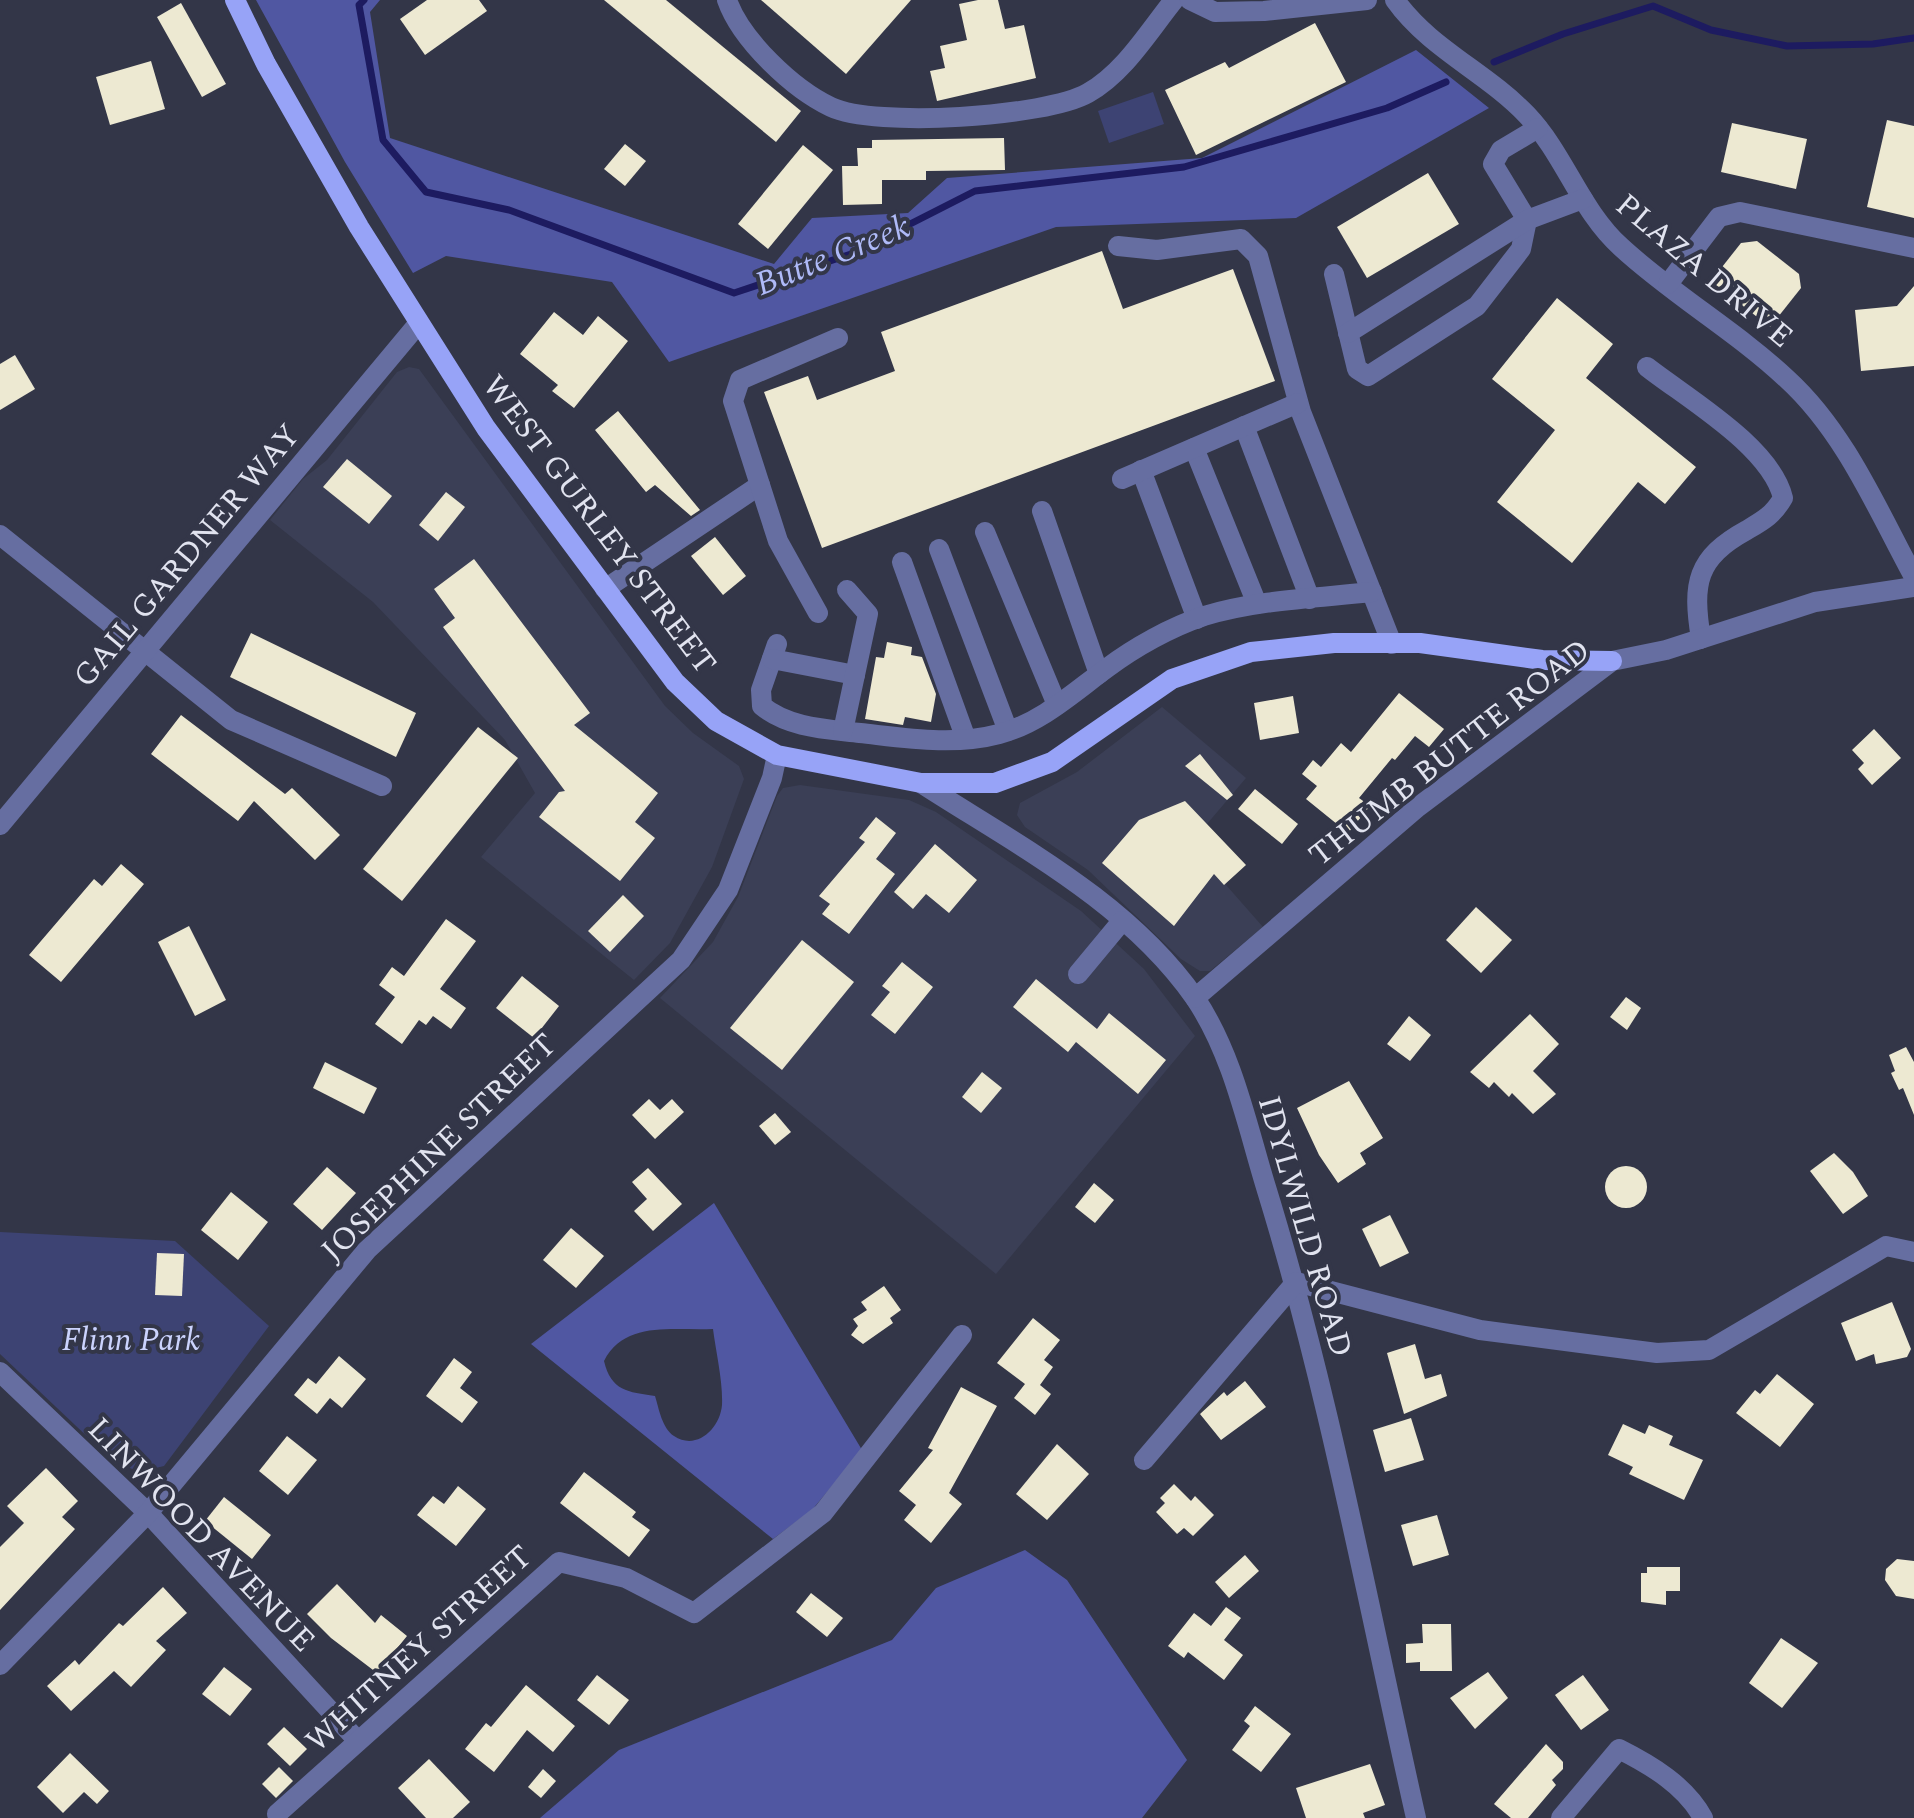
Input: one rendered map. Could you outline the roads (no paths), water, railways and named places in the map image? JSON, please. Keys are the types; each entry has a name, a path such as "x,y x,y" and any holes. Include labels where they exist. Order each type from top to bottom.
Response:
{"main road":[{"name":"WEST GURLEY STREET","path":"235,0 272,75 418,324 486,428 675,682 716,721 777,755 921,783 995,783 1052,762 1172,679 1251,652 1334,643 1420,643 1542,660 1612,661"}],"street":[{"path":"727,0 742,30 763,54 814,97 833,108 862,116 912,117 1039,110 1086,94 1122,64 1174,0"},
{"path":"1190,0 1215,12 1367,0"},
{"name":"PLAZA DRIVE","path":"1395,0 1413,25 1525,112 1583,199 1621,247 1789,380 1839,440 1914,577"},
{"path":"1334,274 1357,369 1368,376 1477,306 1521,249 1527,220 1493,164 1501,150 1538,128"},
{"path":"1348,333 1527,220 1583,199"},
{"path":"1668,284 1719,217 1740,212 1914,248"},
{"path":"1118,246 1157,250 1241,239 1258,256 1298,403 1392,644"},
{"name":"GAIL GARDNER WAY","path":"0,825 418,324"},
{"path":"818,613 778,541 733,401 740,380 838,338"},
{"path":"1647,367 1755,452 1779,481 1783,498 1773,515 1717,547 1702,569 1696,608 1701,639"},
{"path":"1197,619 1131,474 1298,403"},
{"path":"1244,426 1310,599"},
{"path":"1194,448 1257,604"},
{"path":"605,589 760,485"},
{"path":"1042,511 1099,674"},
{"path":"985,532 1057,705"},
{"path":"0,535 231,720 382,786"},
{"path":"939,549 1008,731"},
{"path":"902,562 966,739"},
{"name":"THUMB BUTTE ROAD","path":"1195,998 1418,807 1612,661 1701,639 1815,602 1914,587"},
{"path":"843,731 868,614 847,590"},
{"path":"855,675 774,652 761,690 762,706 775,716 843,731 905,738 966,739 1008,731 1057,705 1153,640 1197,619 1257,604 1372,592"},
{"name":"JOSEPHINE STREET","path":"0,1665 148,1513 367,1250 681,960 728,890 772,778 777,755"},
{"name":"IDYLWILD ROAD","path":"921,783 1093,895 1146,943 1195,998 1226,1056 1296,1282 1416,1818"},
{"path":"1078,974 1122,921"},
{"path":"1144,1460 1296,1282 1480,1330 1657,1353 1709,1350 1886,1246 1914,1252"},
{"name":"WHITNEY STREET","path":"277,1814 559,1562 626,1578 694,1613 823,1513 962,1335"},
{"name":"LINWOOD AVENUE","path":"0,1372 148,1513 358,1741"},
{"path":"1561,1818 1619,1749 1642,1760 1686,1793 1703,1818"}],"waterway":[{"name":"Butte Creek","path":"364,0 359,5 383,140 426,192 509,210 734,293 851,254 975,191 1184,167 1387,108 1446,82"},
{"name":"Butte Creek","path":"1494,62 1563,34 1653,6 1711,30 1787,46 1873,44 1914,38"}],"park label":[{"name":"Flinn Park","path":"131,1339"}]}
